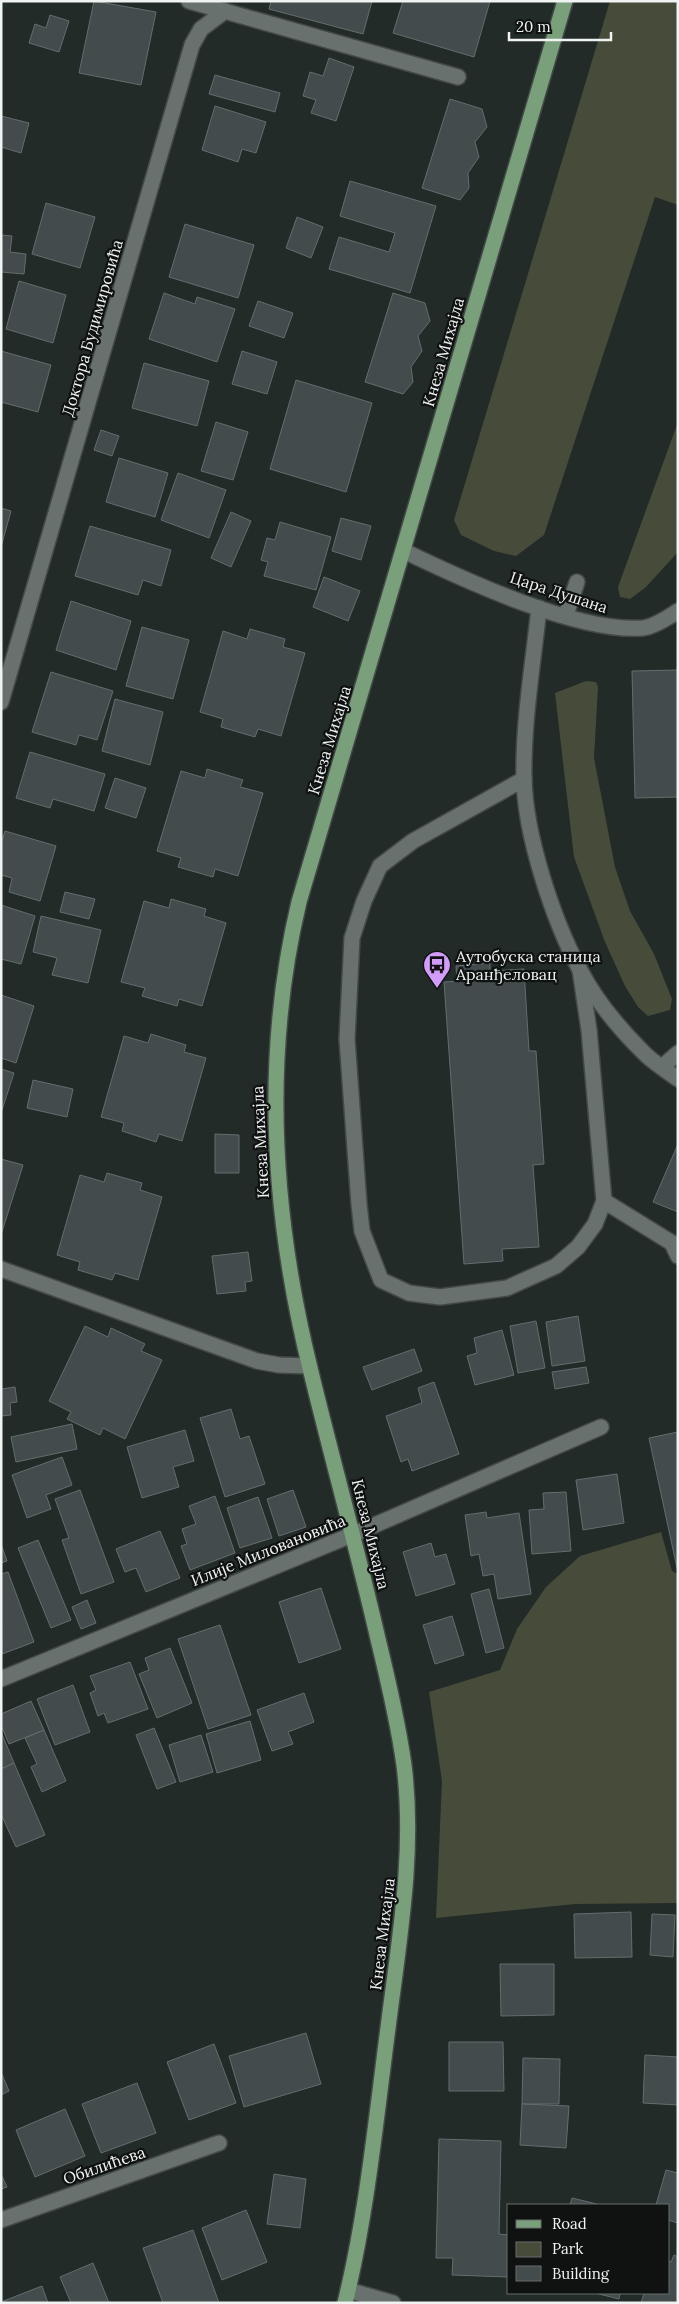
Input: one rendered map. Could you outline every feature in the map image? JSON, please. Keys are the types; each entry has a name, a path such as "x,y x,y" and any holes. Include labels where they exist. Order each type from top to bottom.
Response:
{"main road":[{"name":"Кнеза Михајла","path":"346,2296 376,2123 408,1858 408,1809 396,1721 354,1534 309,1366 294,1294 277,1173 275,1066 280,1009 299,902 565,1"}],"street":[{"path":"189,1 458,78"},
{"name":"Доктора Будимировића","path":"1,702 192,45 202,29 225,11"},
{"name":"Цара Душана","path":"404,551 539,608 613,628 646,628 678,612"},
{"path":"566,615 577,582"},
{"path":"539,608 526,730 524,779 529,818 540,867 556,913 580,970 602,1005 642,1052 678,1079"},
{"path":"524,779 413,841 380,866 364,901 352,938 347,1039 362,1231 381,1280 409,1293 440,1297 507,1288 556,1266 578,1247 596,1224 604,1201 589,1030 580,970"},
{"path":"662,1067 678,1053"},
{"path":"604,1201 672,1243 678,1256"},
{"path":"1,1269 257,1361 279,1366 309,1366"},
{"name":"Илије Миловановића","path":"1,1679 354,1534 601,1427"},
{"name":"Обилићева","path":"1,2220 219,2143"},
{"path":"346,2296 393,2303"}],"green space":[{"path":"610,1 678,1 678,205 655,197 544,535 516,556 494,551 461,535 454,520"},
{"path":"678,422 678,552 646,587 630,599 620,597 618,587"},
{"path":"586,681 596,682 598,687 594,758 615,867 630,911 654,954 672,999 670,1010 648,1016 638,1007 625,986 605,942 574,857 555,693"},
{"path":"661,1532 672,1571 678,1574 678,1903 575,1904 436,1918 442,1781 429,1692 500,1670 517,1629 546,1587 580,1556"}],"building":[{"path":"94,1 156,12 141,85 79,73"},
{"path":"271,1 372,1 363,34 269,9"},
{"path":"403,1 490,1 474,57 393,33"},
{"path":"50,15 69,21 59,52 29,43 35,24 46,28"},
{"path":"329,58 354,67 336,121 311,113 316,100 303,96 310,72 323,76"},
{"path":"215,75 280,93 275,112 209,94"},
{"path":"450,99 482,109 487,127 475,142 479,157 468,173 469,188 460,200 422,188"},
{"path":"215,106 266,122 256,153 242,149 238,162 202,150"},
{"path":"1,116 29,123 21,153 1,147"},
{"path":"350,181 436,206 410,293 329,269 339,237 389,252 395,233 340,216"},
{"path":"46,203 95,217 80,268 32,254"},
{"path":"297,217 323,227 311,258 286,248"},
{"path":"185,224 254,245 238,298 169,277"},
{"path":"1,235 12,236 10,252 26,254 24,274 1,272"},
{"path":"19,281 66,295 53,343 6,329"},
{"path":"164,293 195,304 197,297 235,309 217,362 149,339"},
{"path":"393,293 425,303 430,321 418,336 422,351 411,367 413,382 403,394 365,382"},
{"path":"258,301 293,313 284,338 249,326"},
{"path":"1,351 51,365 38,412 1,402"},
{"path":"242,351 277,362 267,394 232,384"},
{"path":"144,363 209,381 197,426 132,408"},
{"path":"296,380 372,403 346,492 270,469"},
{"path":"216,422 248,432 233,480 201,471"},
{"path":"101,430 119,436 112,456 94,450"},
{"path":"119,458 168,473 155,517 106,502"},
{"path":"178,473 226,490 209,538 161,520"},
{"path":"1,508 11,511 1,547"},
{"path":"231,512 251,521 231,567 211,558"},
{"path":"341,518 371,526 361,560 332,551"},
{"path":"280,522 331,537 316,590 264,576 268,562 261,560 267,538 275,540"},
{"path":"90,526 171,550 161,586 143,580 138,595 75,576"},
{"path":"324,577 360,591 348,621 313,607"},
{"path":"71,601 131,621 116,670 56,650"},
{"path":"142,627 189,640 173,699 126,686"},
{"path":"250,629 285,639 283,647 305,653 281,736 258,729 255,737 221,727 223,719 200,712 223,631 247,639"},
{"path":"678,670 678,797 635,798 632,671"},
{"path":"51,672 113,691 97,740 79,735 76,745 32,732"},
{"path":"115,699 163,712 150,765 102,751"},
{"path":"30,752 105,774 94,811 53,799 50,808 16,798"},
{"path":"207,769 243,780 240,787 263,793 238,876 215,869 213,877 178,867 181,858 157,851 181,771 205,778"},
{"path":"115,778 146,788 136,818 105,808"},
{"path":"5,831 56,846 40,901 9,892 12,878 1,875 1,844"},
{"path":"65,892 95,899 89,919 60,912"},
{"path":"171,899 206,909 204,916 226,923 202,1006 179,999 177,1006 142,996 145,988 121,982 144,901 169,908"},
{"path":"1,905 35,916 21,964 1,959"},
{"path":"41,916 101,930 88,983 52,975 57,958 33,952"},
{"path":"490,963 490,971 524,969 529,1051 536,1051 544,1164 533,1165 539,1247 502,1249 503,1261 464,1264 444,982 457,981 456,966"},
{"path":"1,995 34,1006 16,1063 1,1058"},
{"path":"151,1034 186,1045 184,1052 206,1058 182,1141 159,1134 156,1142 122,1131 124,1123 101,1117 124,1036 148,1043"},
{"path":"1,1069 14,1073 1,1113"},
{"path":"33,1080 73,1089 67,1117 27,1108"},
{"path":"215,1134 239,1135 239,1173 215,1173"},
{"path":"678,1144 678,1212 653,1202"},
{"path":"1,1159 23,1165 1,1235"},
{"path":"107,1173 142,1183 140,1190 162,1197 138,1280 115,1273 112,1280 78,1270 80,1262 57,1255 80,1175 104,1182"},
{"path":"248,1252 252,1281 245,1282 246,1291 217,1294 212,1256"},
{"path":"578,1316 585,1361 552,1366 546,1322"},
{"path":"536,1321 545,1368 518,1373 510,1326"},
{"path":"85,1326 108,1337 111,1328 145,1344 141,1351 162,1360 125,1439 103,1428 100,1435 67,1419 71,1412 49,1401"},
{"path":"502,1330 514,1375 475,1385 467,1356 477,1353 474,1338"},
{"path":"414,1349 422,1371 372,1390 363,1367"},
{"path":"586,1367 589,1383 555,1389 552,1372"},
{"path":"434,1382 459,1454 412,1471 408,1459 401,1462 386,1416 422,1403 418,1388"},
{"path":"15,1387 17,1402 10,1403 11,1415 1,1416 1,1389"},
{"path":"231,1409 240,1439 249,1436 265,1484 225,1497 200,1418"},
{"path":"72,1424 77,1449 16,1462 11,1437"},
{"path":"185,1430 194,1461 173,1467 179,1487 142,1498 127,1447"},
{"path":"678,1432 678,1568 677,1568 649,1438"},
{"path":"62,1457 72,1485 46,1495 51,1509 27,1518 12,1475"},
{"path":"617,1474 624,1523 583,1530 576,1480"},
{"path":"80,1490 114,1582 81,1594 62,1540 69,1538 55,1499"},
{"path":"293,1490 306,1527 279,1536 267,1499"},
{"path":"566,1492 571,1551 532,1554 529,1510 544,1509 543,1493"},
{"path":"215,1496 235,1553 190,1570 181,1546 187,1544 182,1529 196,1524 189,1506"},
{"path":"258,1497 272,1538 240,1548 227,1508"},
{"path":"486,1512 487,1518 519,1513 531,1594 498,1599 494,1574 483,1576 479,1554 471,1556 465,1515"},
{"path":"160,1531 180,1578 146,1592 136,1568 125,1572 116,1549"},
{"path":"38,1540 71,1620 51,1628 18,1548"},
{"path":"431,1543 435,1557 446,1554 455,1584 416,1596 403,1552"},
{"path":"1,1544 7,1561 1,1563"},
{"path":"8,1572 34,1642 2,1654 1,1574"},
{"path":"321,1588 341,1649 299,1663 279,1602"},
{"path":"489,1589 504,1648 486,1653 471,1594"},
{"path":"87,1600 96,1623 81,1629 72,1607"},
{"path":"452,1616 464,1655 435,1664 423,1625"},
{"path":"220,1625 251,1715 208,1729 178,1639"},
{"path":"170,1648 192,1703 157,1718 139,1674 149,1670 145,1658"},
{"path":"130,1662 148,1709 108,1723 104,1713 98,1716 90,1693 96,1690 90,1676"},
{"path":"73,1685 90,1732 55,1745 37,1699"},
{"path":"304,1693 314,1722 288,1732 293,1744 272,1751 257,1710"},
{"path":"31,1701 44,1730 9,1744 1,1725 1,1714"},
{"path":"250,1721 261,1760 217,1773 206,1734"},
{"path":"154,1728 176,1782 157,1789 136,1735"},
{"path":"44,1730 66,1781 42,1792 31,1767 37,1764 25,1738"},
{"path":"1,1732 14,1763 1,1769"},
{"path":"201,1735 213,1772 180,1782 169,1745"},
{"path":"14,1763 45,1835 16,1847 1,1814 1,1769"},
{"path":"631,1912 632,1957 575,1958 574,1914"},
{"path":"652,1914 675,1915 673,1957 650,1955"},
{"path":"500,1964 554,1964 554,2015 501,2016"},
{"path":"306,2033 321,2084 244,2107 229,2056"},
{"path":"449,2042 503,2042 504,2091 449,2091"},
{"path":"214,2044 236,2103 189,2120 167,2062"},
{"path":"645,2055 678,2057 678,2105 643,2103"},
{"path":"523,2058 560,2059 559,2104 522,2104"},
{"path":"1,2072 9,2091 1,2095"},
{"path":"137,2083 156,2133 101,2153 82,2104"},
{"path":"522,2104 569,2106 566,2148 520,2145"},
{"path":"65,2109 85,2156 35,2177 16,2130"},
{"path":"439,2139 501,2141 499,2234 507,2235 507,2277 452,2275 453,2258 436,2258"},
{"path":"666,2170 678,2173 678,2223 669,2220 669,2204 656,2204"},
{"path":"1,2174 7,2187 1,2189"},
{"path":"274,2174 306,2179 300,2228 267,2224"},
{"path":"572,2198 597,2204 570,2204"},
{"path":"246,2210 267,2262 222,2280 202,2228"},
{"path":"193,2230 219,2303 163,2303 143,2248"},
{"path":"674,2255 678,2257 678,2303 641,2303 644,2294 669,2294 669,2261 671,2262"},
{"path":"93,2263 109,2303 71,2303 60,2277"},
{"path":"42,2286 48,2303 1,2303 1,2302"},
{"path":"599,2294 620,2294 619,2299"}],"place":[{"name":"Аутобуска станица Аранђеловац","path":"437,989"}]}
